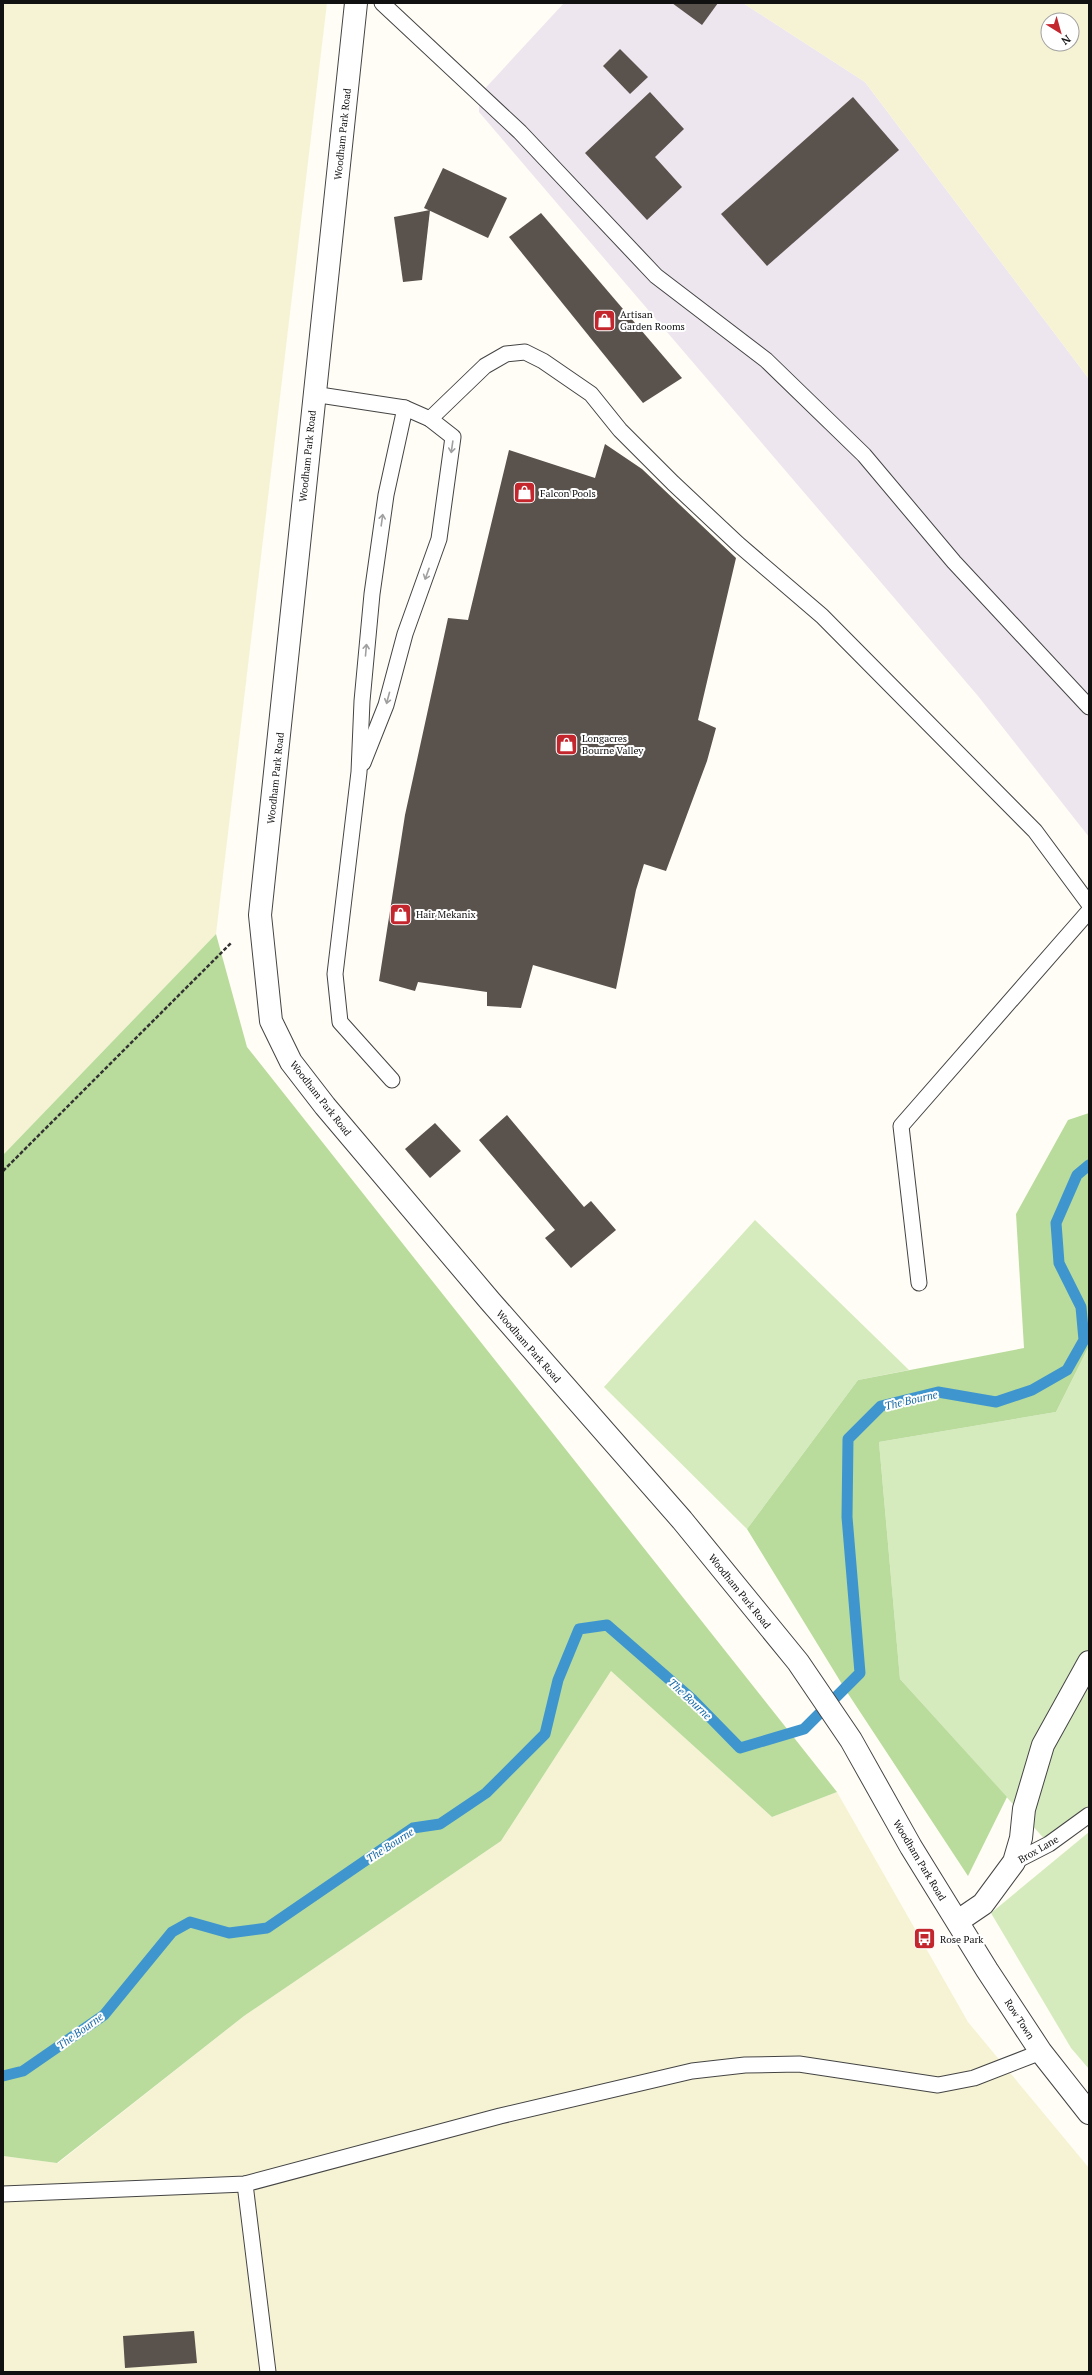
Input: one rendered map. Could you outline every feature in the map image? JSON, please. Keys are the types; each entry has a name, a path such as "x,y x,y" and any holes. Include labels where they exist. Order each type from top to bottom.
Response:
{"street":[{"name":"Woodham Park Road","path":"356,3 313,394 260,915 271,1021 291,1062 325,1106 490,1301 682,1520 798,1662 851,1740 911,1847 958,1921"},
{"path":"1014,1862 1021,1838 1024,1809 1043,1746 1089,1662"},
{"name":"Brox Lane","path":"958,1921 983,1904 1014,1862"},
{"name":"Row Town","path":"958,1921 1041,2052 1089,2113"}],"lane":[{"path":"382,3 520,132 656,276 766,360 864,456 954,562 1089,707"},
{"path":"430,419 485,366 506,354 525,352 543,361 590,394 620,430 673,483 738,544 822,616 1035,831 1089,904"},
{"path":"313,394 405,408 430,419 453,438 439,539 405,634 386,705 359,772"},
{"path":"392,1080 340,1022 335,974 359,772 362,701 372,594 386,494 405,408"},
{"path":"919,1283 901,1126 1089,911"},
{"name":"Brox Lane","path":"1014,1862 1049,1844 1089,1815"},
{"path":"3,2194 245,2184 500,2116 692,2071 745,2065 799,2064 938,2085 974,2078 1041,2052"},
{"path":"245,2184 268,2372"}],"path":[{"path":"3,1171 260,915"}],"shaded area":[{"path":"3,3 327,3 216,934 3,1155"},
{"path":"564,3 743,3 865,82 1089,379 1089,837 978,696 479,112 479,95"},
{"path":"743,3 1089,3 1089,379 865,82"},
{"path":"611,1671 772,1817 837,1792 968,2022 1089,2168 1089,2372 3,2372 3,2156 58,2163 244,2016 501,1841"}],"green space":[{"path":"216,934 247,1047 837,1792 772,1817 611,1671 501,1841 244,2016 57,2163 3,2156 3,1155"},
{"path":"1089,1113 1089,1346 1056,1412 879,1442 900,1679 1007,1797 968,1876 845,1689 747,1529 858,1380 1024,1348 1016,1214 1068,1120"},
{"path":"755,1220 909,1370 858,1380 747,1529 604,1387"},
{"path":"1089,1346 1089,1810 1049,1844 900,1679 879,1442 1056,1412"},
{"path":"1089,1832 1089,2069 1071,2048 991,1913"}],"building":[{"path":"672,3 718,3 702,25"},
{"path":"620,49 648,77 630,94 603,66"},
{"path":"650,92 684,129 655,157 682,187 647,220 585,153"},
{"path":"853,97 899,150 767,266 721,214"},
{"path":"443,168 507,198 488,238 424,208"},
{"path":"430,210 422,280 403,282 394,217"},
{"path":"541,213 682,378 643,403 509,237"},
{"name":"Longacres Bourne Valley","path":"605,444 642,469 736,558 698,720 716,728 707,761 666,871 644,864 636,890 616,989 533,965 521,1008 487,1006 487,992 418,982 415,991 379,981 405,815 448,618 468,620 509,450 595,478"},
{"path":"507,1115 584,1207 591,1201 616,1230 571,1268 545,1238 555,1230 479,1140"},
{"path":"435,1123 461,1151 430,1178 405,1149"},
{"path":"194,2331 197,2363 125,2368 123,2336"}],"waterway":[{"name":"The Bourne","path":"3,2076 23,2071 104,2015 172,1932 190,1922 229,1933 267,1928 413,1828 440,1824 486,1793 545,1734 558,1680 579,1629 607,1625 693,1700 740,1748 804,1729 860,1673 847,1517 848,1439 881,1406 938,1392 996,1402 1032,1390 1067,1370 1084,1340 1081,1307 1059,1263 1056,1223 1077,1175 1089,1165"}],"place":[{"name":"Artisan Garden Rooms","path":"604,320"},
{"name":"Falcon Pools","path":"524,493"},
{"name":"Longacres Bourne Valley","path":"566,744"},
{"name":"Hair Mekanix","path":"401,914"},
{"name":"Rose Park","path":"925,1939"}]}
